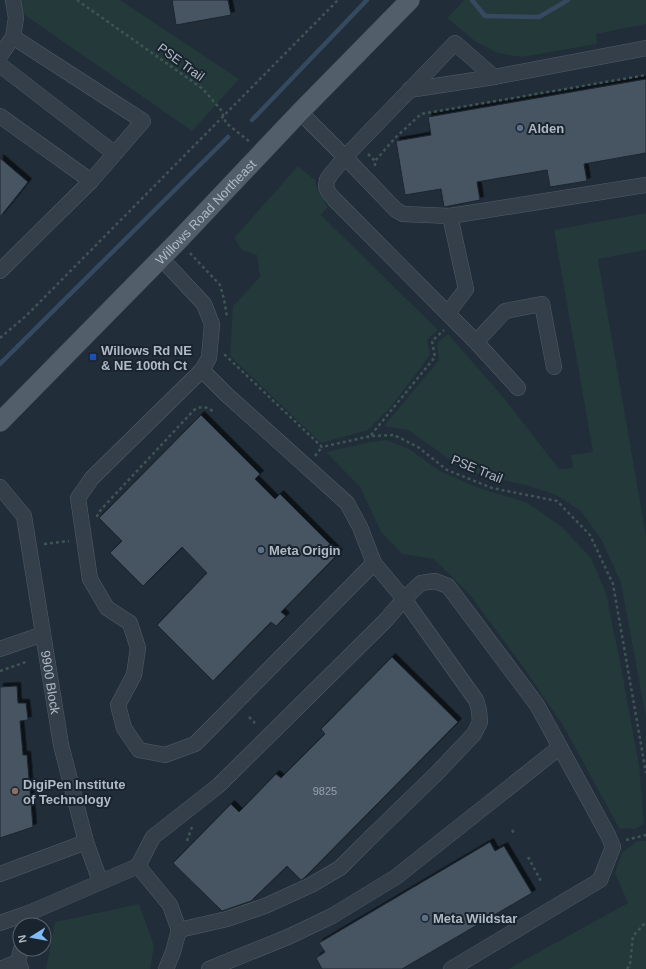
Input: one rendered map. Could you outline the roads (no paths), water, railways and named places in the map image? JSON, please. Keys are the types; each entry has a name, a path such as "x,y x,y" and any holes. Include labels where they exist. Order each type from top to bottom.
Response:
{"main road":[{"name":"Willows Road Northeast","path":"0,422 178,241 261,152 410,0"}],"lane":[{"path":"0,56 13,37 16,18 13,0"},
{"path":"0,271 91,181 143,121 13,37"},
{"path":"494,77 455,43 345,157 327,180 326,187 329,193 448,313 518,388"},
{"path":"409,90 494,77 646,48"},
{"path":"0,65 114,153"},
{"path":"300,112 396,210 403,214 450,216 646,185"},
{"path":"0,116 91,181"},
{"path":"448,313 466,289 450,216"},
{"path":"161,258 204,304 212,324 209,358 202,370 92,478 78,498 90,579 107,608 130,623 138,648 134,675 118,705 124,728 140,750 165,755 194,744 374,563"},
{"path":"476,342 505,311 542,304 554,367"},
{"path":"179,930 227,919 265,906 311,885 340,868 437,773 474,734 480,722 476,700 404,599 374,563 360,527 347,502 202,370"},
{"name":"9900 Block","path":"0,487 24,516 61,745 86,842 100,881"},
{"path":"31,917 100,881 138,866 153,837 218,786 386,620 404,599 421,583 435,581 448,586 536,705 608,835 613,847 600,880 451,969"},
{"path":"0,649 43,634"},
{"path":"209,969 288,937 332,916 396,877 560,747"},
{"path":"0,874 86,842"},
{"path":"138,866 170,905 179,930 173,952 166,969"},
{"path":"0,923 12,921"},
{"path":"0,969 20,960"}],"waterway":[{"path":"252,120 367,0"},
{"path":"472,0 485,16 539,17 568,0"},
{"path":"0,364 228,137"}],"place":[{"name":"Alden","path":"520,128"},
{"name":"Willows Rd NE & NE 100th Ct","path":"93,357"},
{"name":"Meta Origin","path":"261,550"},
{"name":"DigiPen Institute of Technology","path":"15,791"},
{"name":"Meta Wildstar","path":"425,918"}]}
